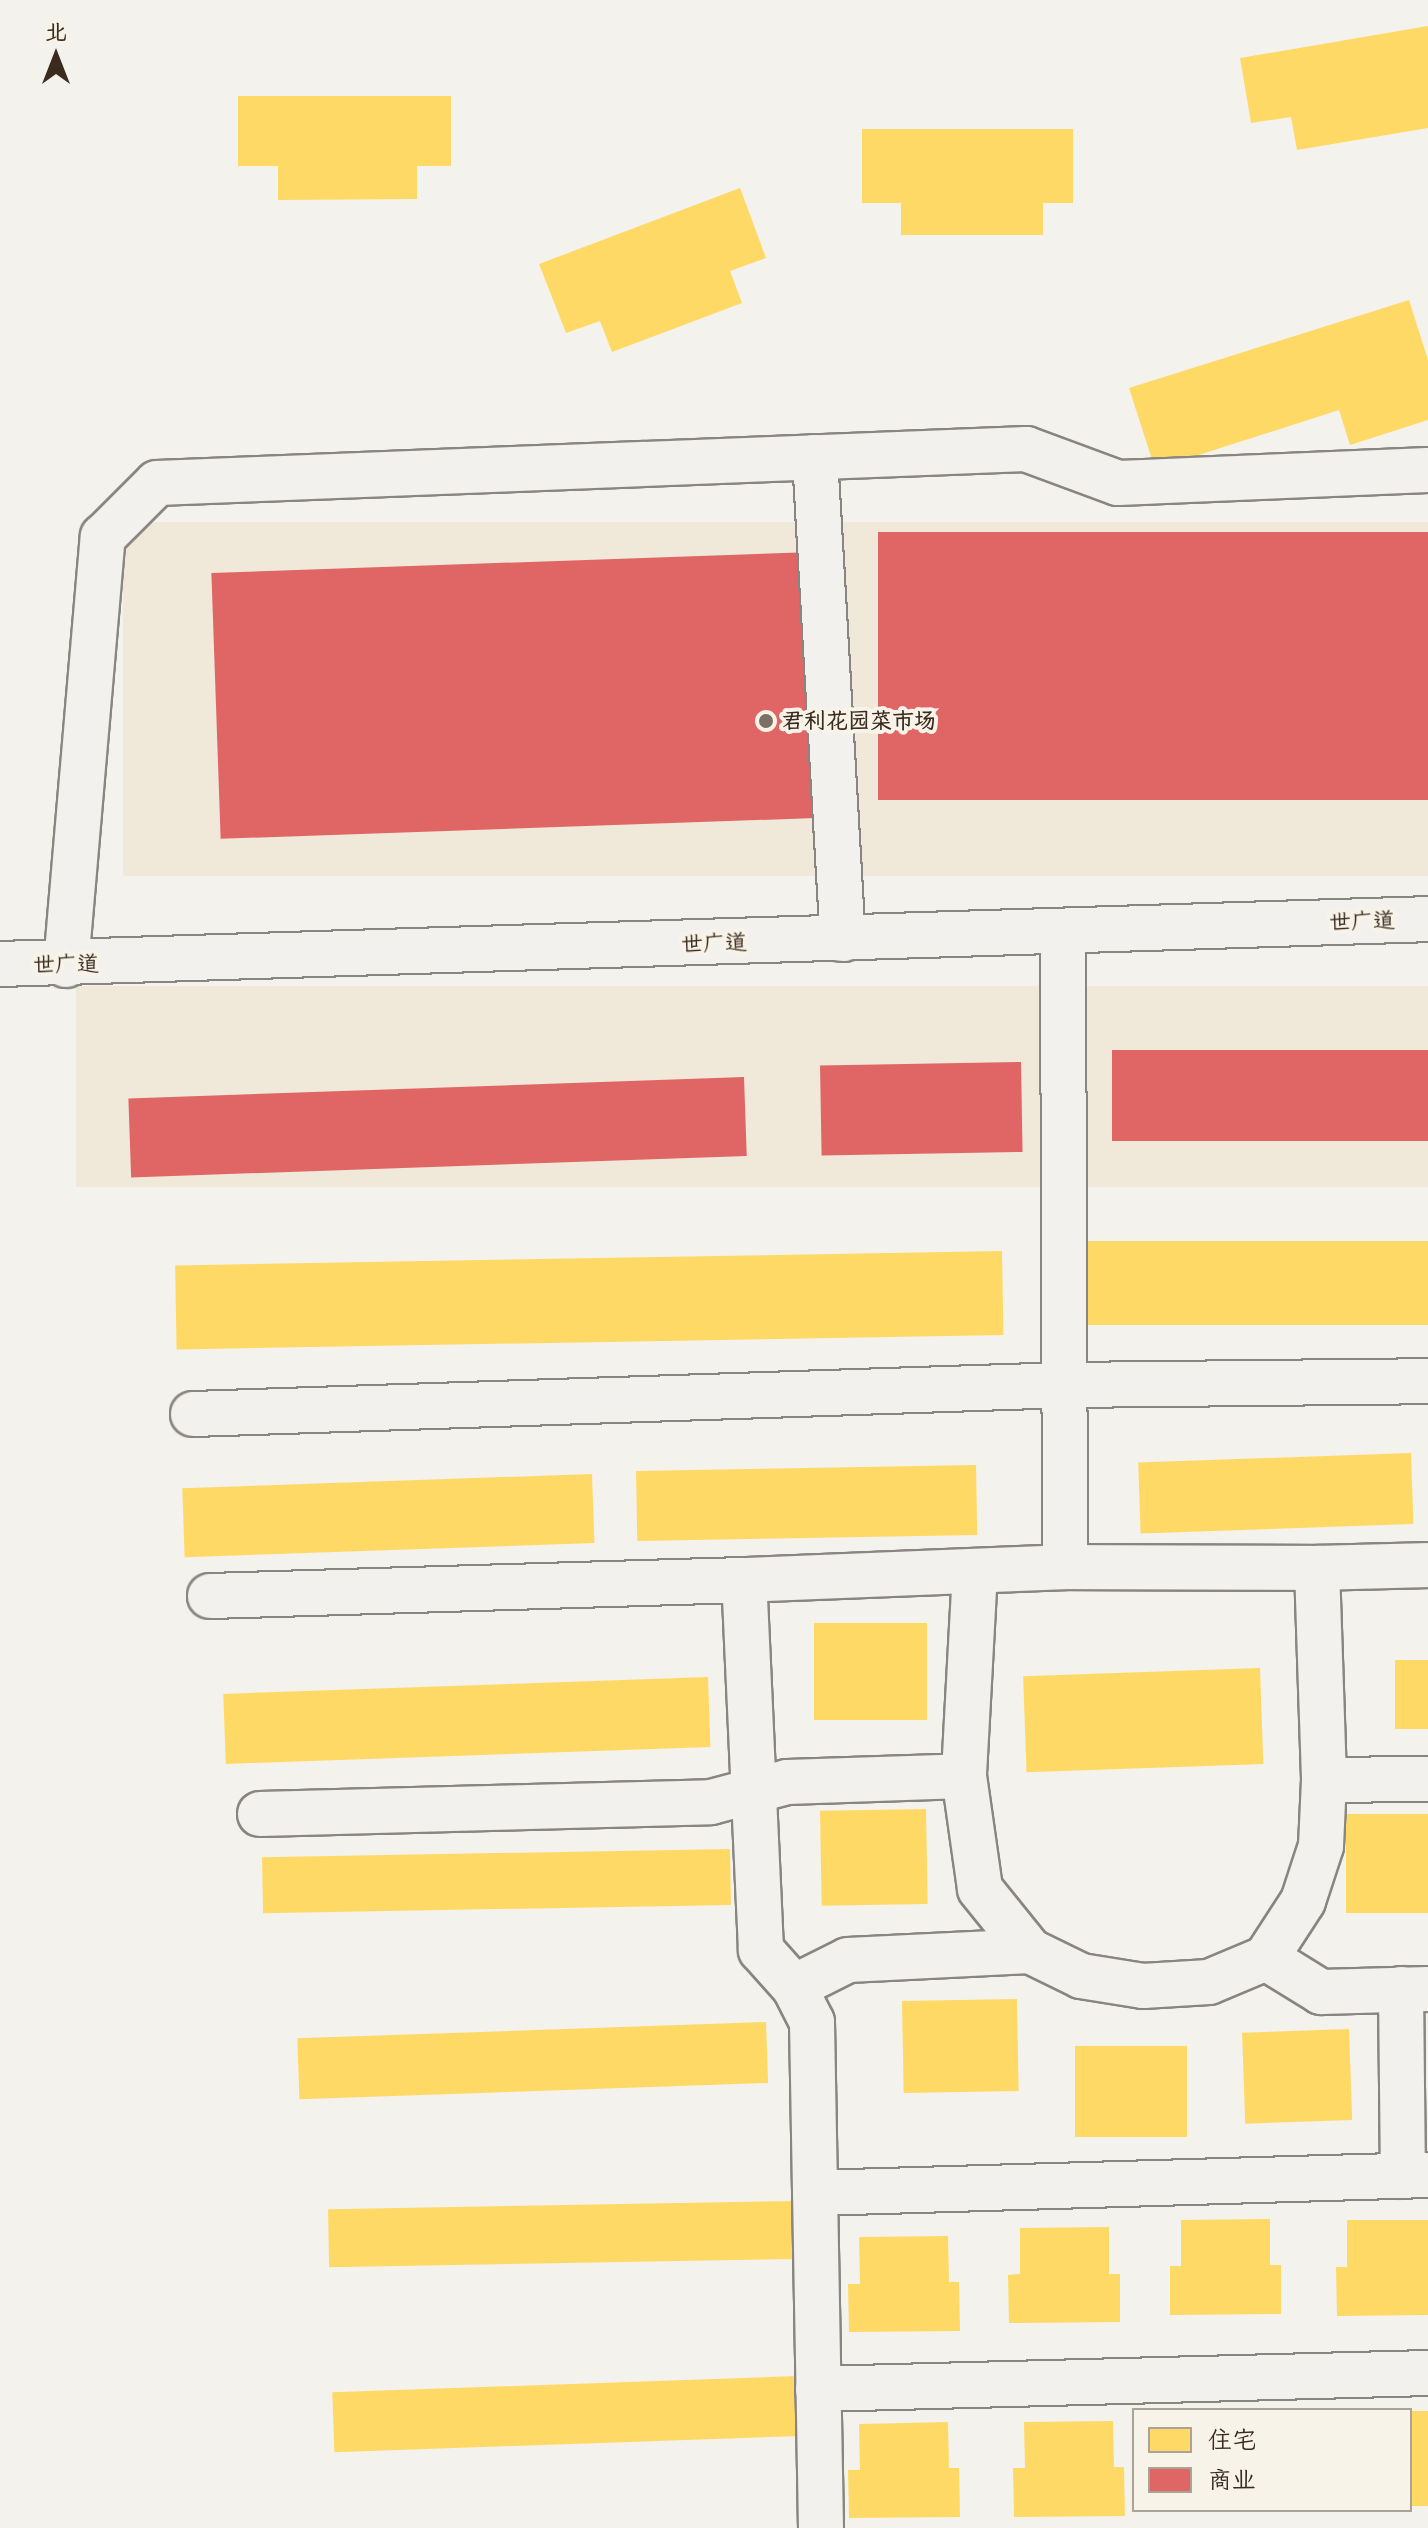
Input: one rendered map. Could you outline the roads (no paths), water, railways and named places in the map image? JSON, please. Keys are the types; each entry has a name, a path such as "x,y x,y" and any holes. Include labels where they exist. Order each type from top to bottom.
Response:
{"street":[{"path":"66,965 103,537 157,483 1026,449 1118,483 1428,470"},
{"path":"815,457 843,939"},
{"name":"世广道","path":"0,964 66,965 1428,919"},
{"path":"1063,931 1065,1567"},
{"path":"193,1414 1065,1385 1428,1381"},
{"path":"210,1596 1065,1567 1428,1565"},
{"path":"975,1571 964,1776 980,1889 1030,1951 1081,1976 1143,1986 1209,1982 1266,1958 1308,1887 1321,1846 1324,1780 1317,1568"},
{"path":"744,1580 751,1793 761,1950 794,1987 812,2022 821,2528"},
{"path":"260,1814 711,1802 787,1782 964,1776"},
{"path":"1324,1780 1428,1779"},
{"path":"794,1987 848,1960 1030,1951"},
{"path":"815,2193 1416,2175 1414,1989 1321,1992 1266,1958"},
{"path":"818,2389 1428,2373"}],"place":[{"name":"君利花园菜市场","path":"766,721"}]}
